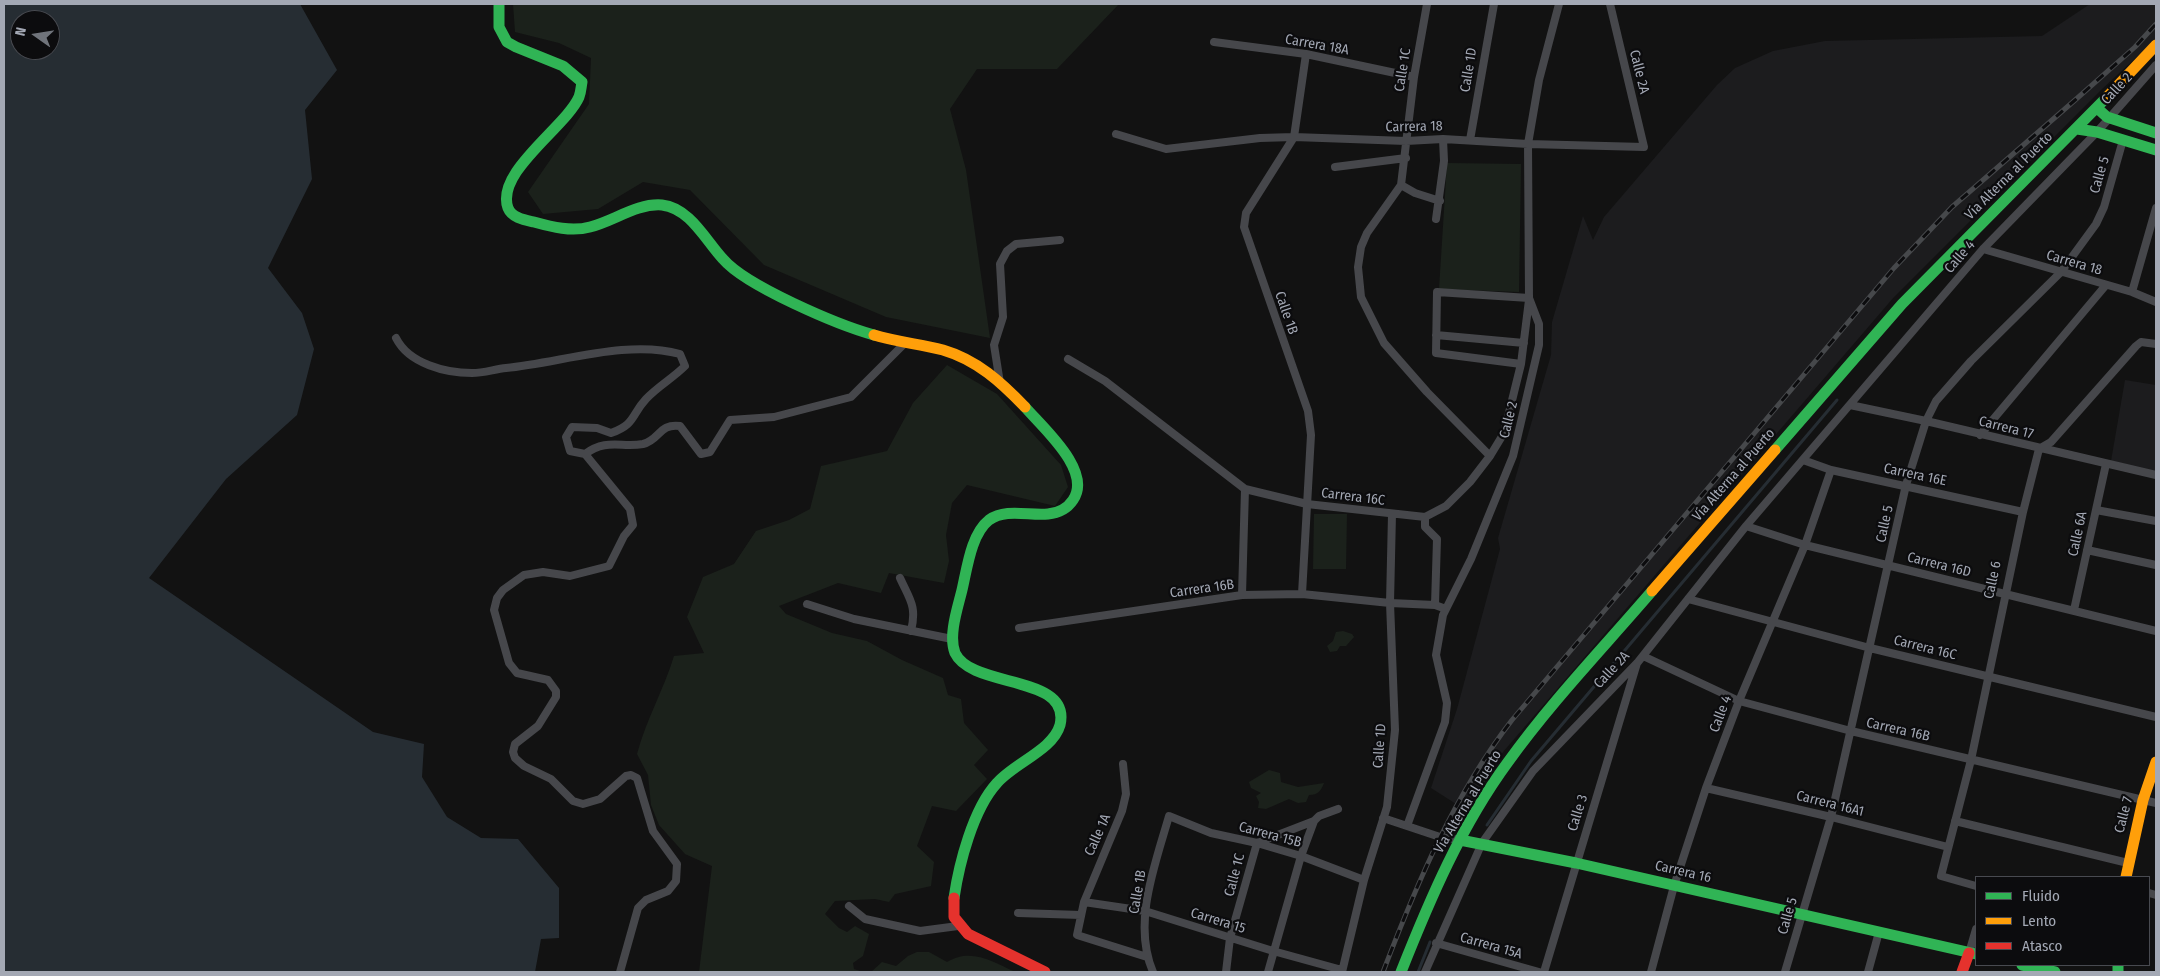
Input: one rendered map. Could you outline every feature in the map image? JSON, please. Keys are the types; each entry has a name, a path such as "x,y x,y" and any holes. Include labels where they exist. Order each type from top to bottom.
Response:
{"street":[{"path":"499,4 498,22 501,35 510,45 562,64 575,72 582,82 580,96 569,114 513,176 506,198 512,214 522,220 575,229 590,227 644,206 666,205 679,211 690,220 726,264 740,276 834,320 867,333 947,352 970,360 1000,383 1073,464 1079,475 1079,488 1072,504 1062,512 1041,516 1003,515 991,519 981,530 974,544 952,639 956,655 964,665 975,671 1041,690 1055,701 1061,712 1061,724 1056,735 1045,746 1010,769 990,790 966,848 952,898 952,914 958,926 968,934 1045,972"},
{"name":"Calle 1C","path":"1401,185 1406,158 1406,141 1414,77 1427,4"},
{"name":"Calle 1D","path":"1470,140 1494,4"},
{"name":"Calle 2","path":"1407,826 1445,722 1447,703 1436,655 1446,609 1472,559 1513,456 1539,345 1539,324 1529,298 1528,144 1539,80 1559,4"},
{"name":"Calle 2A","path":"1610,4 1644,147"},
{"name":"Carrera 18A","path":"1214,42 1306,54 1414,77"},
{"name":"Vía Alterna al Puerto","path":"1401,972 1427,906 1472,842 1507,763 1568,689 1902,304 2097,108 2156,45"},
{"name":"Calle 1B","path":"1302,594 1311,435 1308,411 1244,227 1246,213 1294,137 1306,54"},
{"name":"Calle 2","path":"2097,132 2107,118 2156,65"},
{"path":"2097,108 2107,118 2156,133"},
{"path":"2077,128 2097,132 2156,150"},
{"name":"Calle 4","path":"1850,405 1983,249 2097,132"},
{"name":"Carrera 18","path":"1116,134 1166,149 1260,138 1294,137 1406,141 1443,139 1528,144 1644,147"},
{"path":"1436,220 1444,161 1443,139"},
{"name":"Calle 5","path":"1785,972 1831,817 1906,485 1926,420 1936,401 1971,361 2061,272 2096,224 2104,207 2123,140"},
{"path":"1335,167 1406,158"},
{"path":"1440,201 1416,193 1401,185 1367,233 1361,247 1358,267 1364,308 1384,343 1427,392 1490,456"},
{"path":"2132,292 2156,208"},
{"path":"1000,383 994,351 1003,317 1000,264 1007,251 1016,244 1060,240"},
{"name":"Carrera 18","path":"1983,249 2132,292 2156,302"},
{"path":"1980,435 2106,285"},
{"path":"1435,605 1437,539 1424,524 1425,517 1446,506 1470,482 1490,456 1504,433 1521,364 1529,298 1436,292 1436,353 1521,364"},
{"path":"1436,335 1524,343"},
{"path":"396,338 400,346 417,360 447,371 474,373 520,368 600,352 665,350 680,354 684,366 668,382 646,398 634,419 627,425 611,432 597,428 572,426 566,437 570,451 585,454 630,509 633,526 624,536 608,566 570,576 543,572 524,575 504,590 498,598 494,610 509,663 517,673 548,680 556,691 556,697 538,726 515,744 513,752 515,758 524,766 551,779 573,801 583,804 600,799 626,776 631,775 637,778 653,831 677,864 676,881 668,891 646,900 638,908 620,972"},
{"path":"2039,449 2051,442 2136,346 2141,342 2156,344"},
{"path":"585,454 594,447 618,443 640,444 651,441 663,428 670,424 680,426 694,447 701,454 706,454 710,452 730,420 774,417 851,397 905,343"},
{"name":"Carrera 16C","path":"1068,359 1111,385 1245,489 1307,504 1425,517"},
{"name":"Calle 2A","path":"1425,972 1472,842 1533,771 1640,659 1746,526 1850,405"},
{"name":"Carrera 17","path":"1850,405 1926,420 1980,435 2156,476"},
{"name":"Calle 6","path":"1975,886 1941,876 1971,760 2005,594 2039,449"},
{"name":"Carrera 16E","path":"1802,460 1831,470 2023,512"},
{"name":"Calle 6A","path":"2074,610 2106,464"},
{"name":"Calle 4","path":"1651,972 1674,886 1706,788 1739,701 1805,545 1831,470"},
{"path":"1242,595 1245,489"},
{"path":"2096,510 2156,521"},
{"name":"Calle 1D","path":"1342,971 1364,880 1387,807 1395,730 1390,603 1392,514"},
{"name":"Carrera 16D","path":"1746,526 1805,545 2156,630"},
{"path":"2087,550 2156,565"},
{"path":"900,578 914,607 915,614 910,631"},
{"name":"Carrera 16B","path":"1019,628 1242,595 1302,594 1390,603 1435,605 1446,609"},
{"name":"Carrera 16C","path":"1688,599 1870,648 2156,717"},
{"path":"807,604 854,619 952,639"},
{"name":"Carrera 16B","path":"1640,659 1739,701 1851,731 2156,803"},
{"name":"Calle 3","path":"1544,972 1640,659"},
{"name":"Calle 7","path":"2126,876 2143,800 2156,762"},
{"name":"Calle 1A","path":"1123,764 1126,794 1122,811 1084,902 1077,935 1147,957"},
{"name":"Carrera 16A1","path":"1706,788 1948,847"},
{"path":"1257,843 1314,821 1319,816 1338,809"},
{"name":"Calle 1B","path":"1153,972 1147,957 1146,911 1152,878 1170,816"},
{"name":"Carrera 15B","path":"1170,816 1211,833 1257,843 1301,856 1364,880"},
{"name":"Carrera 16","path":"1383,818 1440,837 1576,864 1973,954"},
{"path":"1268,972 1301,856 1314,821"},
{"path":"1955,821 2128,863"},
{"name":"Calle 1C","path":"1226,972 1230,938 1257,843"},
{"name":"Carrera 15","path":"1084,902 1146,911 1342,971"},
{"path":"849,906 865,919 920,931 958,926"},
{"path":"1018,914 1081,915"},
{"path":"1868,972 1879,932"},
{"path":"1962,972 1973,954 1975,937"},
{"name":"Carrera 15A","path":"1436,943 1539,972"},
{"path":"2027,966 2055,972"}],"shaded area":[{"path":"4,4 300,4 337,70 305,110 312,179 268,268 302,313 314,349 297,415 226,479 149,578 373,732 424,744 422,777 447,817 481,838 518,839 559,888 559,938 541,939 535,972 4,972"},
{"path":"513,4 1119,4 1057,69 977,69 950,109 966,170 990,338 886,317 764,265 690,190 643,182 598,209 543,214 528,192 589,104 591,58 559,43 515,32"},
{"path":"2090,4 2156,4 2156,39 2101,90 1894,297 1503,752 1467,811 1431,788 1457,709 1500,549 1498,538 1551,355 1552,322 1583,216 1593,240 1604,217 1717,85 1735,68 1773,51 1825,41 2042,36"},
{"path":"1447,163 1521,164 1519,292 1439,289"},
{"path":"947,365 997,394 1061,465 1068,487 1055,506 967,485 952,503 946,535 949,561 944,583 889,573 881,593 838,583 779,606 786,614 832,633 867,641 902,660 943,678 948,695 961,699 964,723 988,750 974,765 987,779 956,811 932,806 917,846 934,862 931,886 895,894 889,902 875,899 835,901 825,914 839,928 847,932 855,926 869,934 863,956 853,963 854,969 863,972 699,972 712,866 685,854 659,825 651,805 648,775 637,754 674,656 704,653 687,617 703,577 734,564 756,531 789,520 810,509 821,466 887,451 913,403"},
{"path":"2125,380 2156,385 2156,472 2111,461"},
{"path":"1314,514 1347,514 1346,569 1313,569"},
{"path":"1343,631 1352,634 1354,637 1346,646 1340,646 1337,651 1330,652 1327,646 1333,641 1336,632"},
{"path":"1269,770 1280,773 1281,782 1298,787 1324,783 1319,792 1309,795 1306,802 1298,803 1289,799 1266,809 1258,808 1259,802 1256,796 1261,793 1251,788 1249,782"},
{"path":"917,952 929,952 947,962 956,958 973,956 990,960 1016,972 871,972 882,962 896,966 908,956"}],"waterway":[{"path":"1487,825 1531,761 1837,400"},
{"path":"1418,972 1430,942"}],"railway":[{"path":"1383,972 1409,906 1438,841 1472,778 1512,720 1894,268 1952,207 2135,47 2156,24"}],"traffic: fast":[{"path":"499,4 499,27 507,42 563,66 582,82 579,97 572,109 521,165 512,180 507,194 508,208 512,214 548,226 576,229 590,227 644,207 653,205 672,207 697,226 723,259 751,281 816,314 874,335"},
{"path":"1775,450 1902,304 2108,96"},
{"path":"2097,108 2107,117 2156,133"},
{"path":"2077,129 2097,132 2156,150"},
{"path":"954,898 959,869 968,838 988,794 1004,776 1050,742 1060,725 1060,709 1051,697 1037,689 980,672 965,664 955,653 953,646 954,621 968,562 974,543 983,526 989,520 1003,514 1048,514 1059,512 1071,503 1077,489 1076,476 1063,450 1025,407"},
{"path":"1401,972 1423,917 1461,837 1491,786 1542,718 1652,591"},
{"path":"1460,840 1576,863 1975,954"},
{"path":"2027,966 2055,972"},
{"path":"2118,966 2118,972"}],"traffic: slow":[{"path":"2108,96 2156,45"},
{"path":"874,335 955,354 988,373 1025,407"},
{"path":"1652,591 1775,450"},
{"path":"2126,876 2143,800 2156,762"}],"traffic: jam":[{"path":"954,898 954,917 968,934 1045,972"},
{"path":"1962,972 1969,953"}]}
